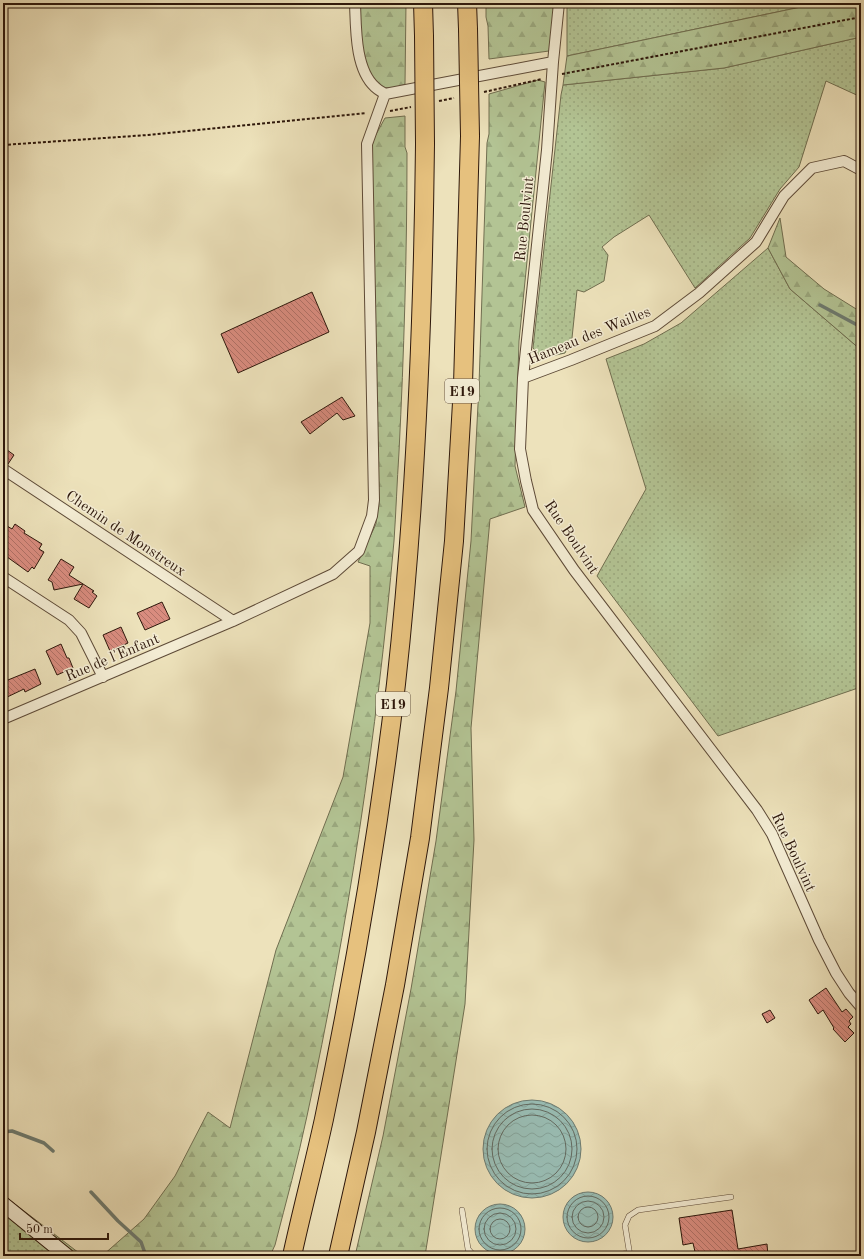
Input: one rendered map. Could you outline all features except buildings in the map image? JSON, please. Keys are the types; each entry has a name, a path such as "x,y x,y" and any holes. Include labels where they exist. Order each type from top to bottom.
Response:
{"highway":[{"name":"E19","path":"292,1256 324,1120 352,977 376,831 396,685 410,537 424,244 425,144 423,3"},
{"name":"E19","path":"338,1256 366,1132 396,985 420,838 439,688 454,541 463,385 470,136 467,3"}],"main road":[{"path":"3,1204 67,1256"}],"street":[{"path":"355,3 359,56 365,73 374,86 385,94 553,62"},
{"name":"Rue Boulvint","path":"559,3 547,150 523,378 520,449 533,510 584,582 758,810 772,834 806,913 826,954 849,993 861,1007"},
{"name":"Rue de l'Enfant","path":"3,719 233,621 333,574 359,551 372,516 374,500 367,144 385,94"},
{"name":"Hameau des Wailles","path":"523,378 655,326 699,293 756,242 784,196 812,168 844,161 861,170"},
{"name":"Chemin de Monstreux","path":"3,470 233,621"},
{"path":"3,577 69,620 81,633 103,677"}],"lane":[{"path":"609,1256 630,1254 625,1224 629,1216 638,1210 731,1197"},
{"path":"462,1210 468,1249 474,1256"}],"path":[{"path":"478,93 552,77 861,17"},
{"path":"439,101 455,98"},
{"path":"3,145 148,135 365,114 379,110 387,112 417,106"}],"green space":[{"path":"359,3 406,3 405,84 395,89 383,87 375,81 369,72 365,62 360,37"},
{"path":"486,3 555,3 552,42 549,51 489,59"},
{"path":"567,3 820,3 567,56"},
{"path":"820,3 861,3 861,37 724,68 563,85 567,56"},
{"path":"861,37 861,97 826,81 799,167 780,189 750,238 695,288 649,215 614,237 602,247 608,255 604,281 584,292 577,290 572,338 565,353 542,358 533,348 563,85 724,68"},
{"path":"538,80 545,82 519,341 515,466 525,507 490,519 471,728 474,840 465,1004 425,1256 355,1256 383,1136 411,989 436,841 456,691 471,541 479,385 487,143 489,134 489,94"},
{"path":"405,116 405,147 407,153 405,303 401,415 394,541 379,686 360,830 336,973 303,1132 275,1245 270,1256 102,1256 144,1219 175,1176 208,1112 230,1128 276,950 343,777 370,623 370,566 358,562 376,524 378,493 370,167 373,140 385,118"},
{"path":"780,218 786,257 824,289 861,312 861,350 790,289 768,248"},
{"path":"768,248 790,289 861,350 861,687 718,736 597,576 646,489 606,359 644,344 681,323"},
{"path":"3,1195 83,1256 3,1256"}],"water":[{"path":"532,1100 551,1104 567,1114 577,1130 581,1149 577,1168 567,1184 551,1194 532,1198 513,1194 497,1184 487,1168 483,1149 487,1130 497,1114 513,1104"},
{"path":"588,1192 602,1196 609,1203 613,1217 609,1231 602,1238 588,1242 574,1238 567,1231 563,1217 567,1203 574,1196"},
{"path":"500,1204 509,1206 520,1215 525,1229 523,1238 514,1249 500,1254 491,1252 480,1243 475,1229 477,1220 486,1209"}],"waterway":[{"path":"820,305 861,327"},
{"path":"3,1132 12,1131 44,1143 53,1151"},
{"path":"91,1192 118,1221 141,1242 146,1256"}]}
